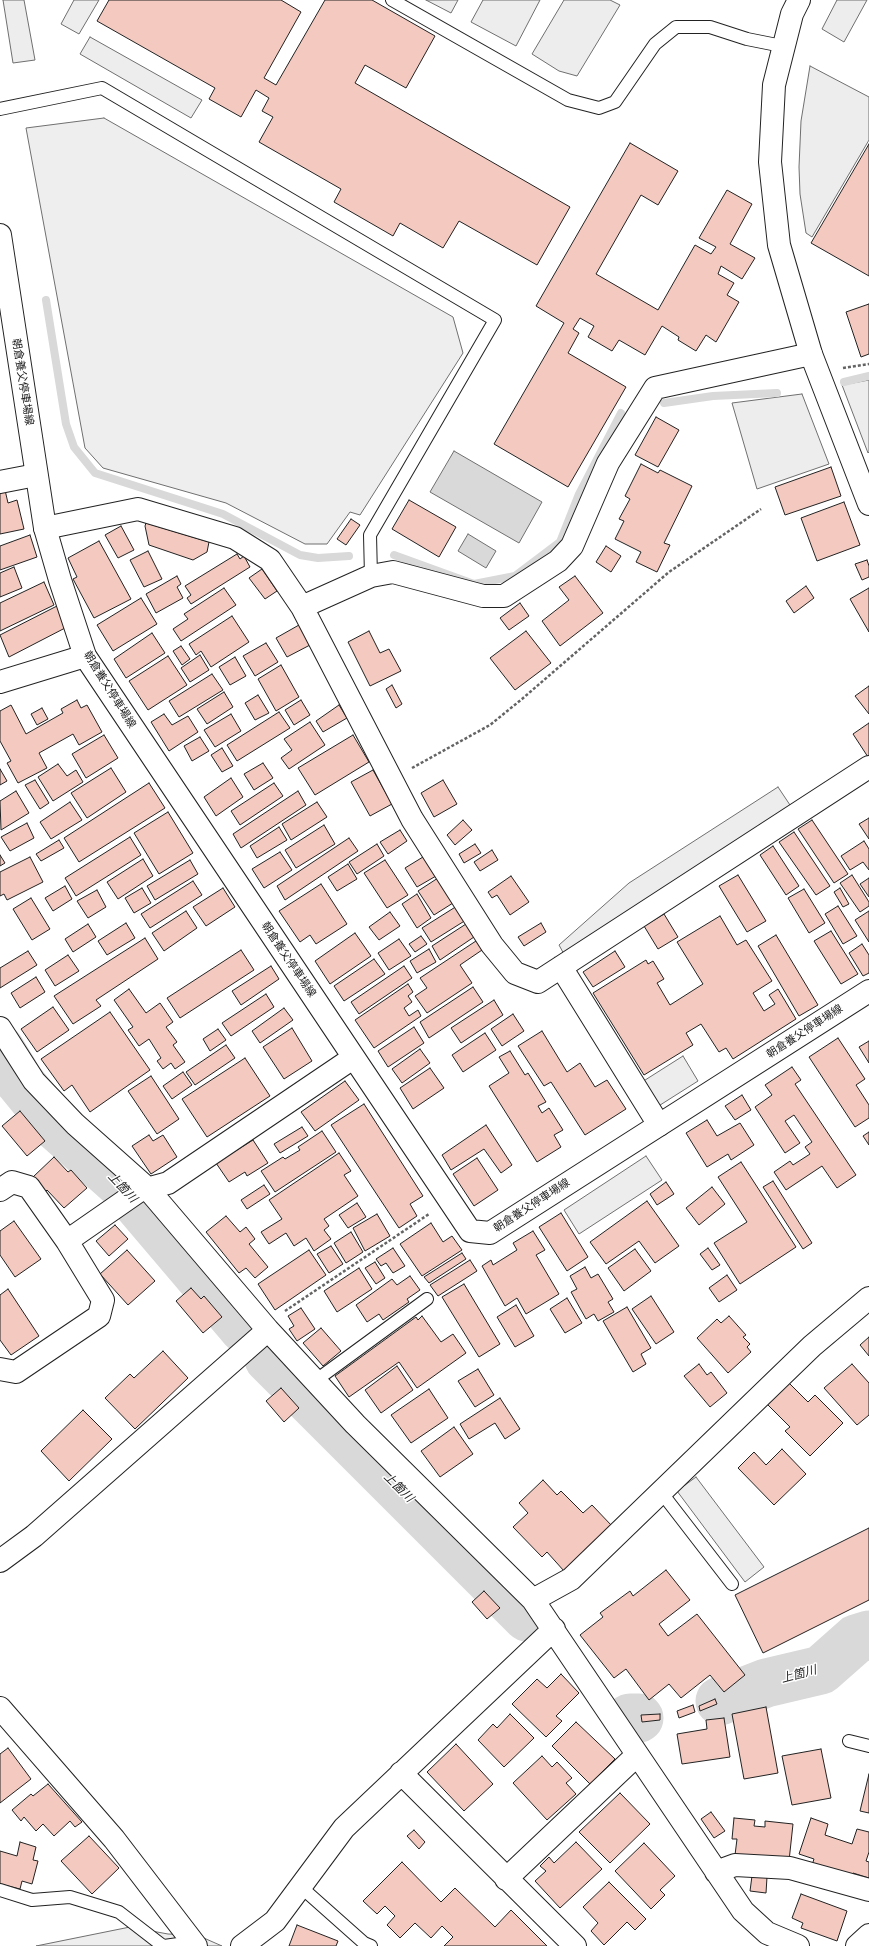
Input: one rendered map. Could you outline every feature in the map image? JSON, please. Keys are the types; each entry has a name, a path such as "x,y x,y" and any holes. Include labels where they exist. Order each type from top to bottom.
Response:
{"street":[{"path":"799,0 792,14 782,46 774,85 770,162 779,245 811,354 869,504"},
{"name":"朝倉養父停車場線","path":"0,235 45,528 85,656 470,1231 490,1233 869,990"},
{"path":"302,607 371,576 393,572 483,596 504,596 558,561 572,546 608,463 655,388 811,354"},
{"path":"0,482 36,475"},
{"path":"45,528 138,509 195,524 235,538 270,560 302,607 412,819 484,932 515,973 538,982 869,767"},
{"path":"0,682 85,656"},
{"path":"561,967 658,1125"},
{"path":"0,1028 34,1081 137,1193 268,1330 355,1424 534,1600 743,1911 767,1933 798,1946"},
{"path":"67,1241 137,1193 168,1182 353,1058"},
{"path":"0,1190 12,1182 28,1188 67,1241 103,1300 99,1316 16,1372 0,1369"},
{"path":"534,1600 571,1579 812,1346 869,1298"},
{"path":"0,1561 34,1536 268,1330"},
{"path":"242,1946 274,1921 344,1828 554,1629"},
{"path":"0,1708 114,1839 194,1944"},
{"path":"506,1879 637,1755"},
{"path":"401,1773 574,1946"},
{"path":"716,1872 735,1865 790,1868 869,1890"},
{"path":"857,1946 869,1935"}],"lane":[{"path":"392,0 568,100 599,108 615,102 655,44 676,27 710,27 747,39 782,46"},
{"path":"0,109 102,88 496,320 370,535 371,576"},
{"path":"315,1381 427,1299"},
{"path":"661,1492 732,1584"},
{"path":"849,1741 869,1746"},
{"path":"301,1887 364,1943 371,1946"},
{"path":"0,1890 32,1900 70,1897 119,1912 163,1946 194,1944"}],"path":[{"path":"391,780 490,725 669,572 761,509"},
{"path":"268,1330 273,1319 449,1200"}],"shaded area":[{"path":"3,0 24,0 35,60 13,63"},
{"path":"74,0 99,0 79,34 61,24"},
{"path":"426,0 458,0 451,13"},
{"path":"483,0 540,0 516,46 471,22"},
{"path":"564,0 610,0 620,5 577,76 559,71 532,54"},
{"path":"837,0 867,0 844,42 822,29"},
{"path":"90,37 202,100 191,118 80,54"},
{"path":"810,66 869,97 869,140 812,237 806,233 800,194 799,167 801,121"},
{"path":"104,118 453,317 463,353 360,515 350,512 327,544 305,544 226,503 103,468 85,448 26,128"},
{"path":"869,380 869,452 868,453 842,385"},
{"path":"802,394 829,464 757,489 732,403"},
{"path":"454,451 542,502 519,543 430,492"},
{"path":"468,534 496,551 486,568 458,551"},
{"path":"778,787 792,808 565,956 559,945 629,883"},
{"path":"683,1056 698,1081 657,1107 642,1082"},
{"path":"646,1156 662,1180 579,1234 564,1210"},
{"path":"696,1477 764,1567 745,1582 677,1491"},
{"path":"130,1927 168,1934 197,1935 222,1946 36,1946"}],"building":[{"path":"109,0 281,0 301,12 264,78 276,85 325,0 372,0 435,36 406,88 365,65 355,83 570,207 537,265 459,221 443,248 400,223 393,236 334,202 341,189 259,142 273,117 262,111 269,98 256,90 241,117 209,99 215,88 97,21"},
{"path":"630,143 678,171 658,205 641,195 596,274 658,310 695,245 711,254 716,247 699,238 727,190 752,204 730,244 755,258 742,279 721,266 718,274 734,283 727,295 739,302 716,342 706,335 696,351 678,340 679,337 662,326 645,355 619,340 612,351 588,337 594,326 580,318 573,329 579,333 568,353 626,387 568,487 494,444 564,323 536,306"},
{"path":"869,144 869,276 811,243"},
{"path":"869,304 869,354 861,357 846,312"},
{"path":"656,417 679,430 658,467 635,455"},
{"path":"641,464 658,473 660,470 692,486 664,543 670,545 657,572 636,562 641,552 615,539 624,521 619,519 630,499 625,496"},
{"path":"831,467 841,496 785,515 775,487"},
{"path":"5,490 8,503 17,500 24,529 0,534 0,491"},
{"path":"409,500 456,527 439,557 392,529"},
{"path":"844,502 860,545 817,561 801,518"},
{"path":"351,519 360,525 346,545 337,539"},
{"path":"146,523 209,542 207,552 193,560 149,545 145,526"},
{"path":"121,526 134,550 118,558 105,535"},
{"path":"30,535 37,557 0,570 0,546"},
{"path":"99,541 131,599 94,618 73,579 77,577 68,558"},
{"path":"606,546 621,556 611,572 596,562"},
{"path":"148,551 162,579 144,587 130,560"},
{"path":"237,554 240,559 244,556 250,567 191,604 187,598 191,595 185,586"},
{"path":"867,560 869,566 869,577 862,580 855,564"},
{"path":"14,567 22,588 0,597 0,573"},
{"path":"262,569 277,591 265,599 249,578"},
{"path":"177,576 181,584 177,587 183,598 156,613 146,594"},
{"path":"575,576 603,613 560,646 542,621 569,600 559,587"},
{"path":"44,582 54,605 0,631 0,603"},
{"path":"806,586 814,598 794,613 786,601"},
{"path":"224,588 236,605 181,641 173,629 188,619 184,614"},
{"path":"869,588 869,632 850,599"},
{"path":"141,598 157,624 113,651 97,625"},
{"path":"520,603 529,616 509,630 500,618"},
{"path":"57,606 67,627 9,657 0,635"},
{"path":"232,616 249,642 211,667 201,651 196,655 189,644"},
{"path":"299,625 310,645 287,657 276,638"},
{"path":"369,631 380,653 389,649 401,671 370,686 348,642"},
{"path":"526,631 551,663 515,690 490,658"},
{"path":"152,633 165,653 126,678 114,659"},
{"path":"266,643 278,662 255,676 243,656"},
{"path":"181,646 190,659 182,665 173,651"},
{"path":"200,655 209,670 190,682 181,668"},
{"path":"168,656 187,685 148,710 129,681"},
{"path":"235,657 246,676 230,685 219,667"},
{"path":"281,665 299,697 276,711 258,679"},
{"path":"212,674 223,690 179,717 169,701"},
{"path":"392,685 402,704 396,708 386,689"},
{"path":"869,686 869,714 855,696"},
{"path":"224,692 233,707 207,724 197,709"},
{"path":"258,695 269,713 255,720 245,703"},
{"path":"77,700 81,708 87,705 102,732 79,745 73,734 39,753 47,768 18,783 7,763 11,761 0,741 0,711 11,705 26,734 63,713 61,709"},
{"path":"301,700 310,715 294,725 285,710"},
{"path":"339,705 347,718 323,732 316,721"},
{"path":"42,708 48,719 37,725 31,714"},
{"path":"279,712 290,728 237,761 227,745"},
{"path":"164,714 172,725 188,716 198,732 169,751 151,722"},
{"path":"231,714 241,731 215,747 204,730"},
{"path":"310,722 325,745 289,769 281,758 292,750 284,739"},
{"path":"869,723 869,756 868,757 853,734"},
{"path":"104,735 118,758 86,778 72,754"},
{"path":"353,735 369,762 315,795 298,768"},
{"path":"200,737 209,751 192,761 184,746"},
{"path":"222,748 233,766 222,772 211,755"},
{"path":"263,763 273,778 254,790 244,774"},
{"path":"58,764 67,776 76,770 83,782 53,801 38,777"},
{"path":"111,768 126,792 87,818 71,793"},
{"path":"0,769 7,781 0,785"},
{"path":"373,770 392,804 370,816 351,782"},
{"path":"231,778 243,797 216,816 204,797"},
{"path":"35,780 49,803 40,809 25,785"},
{"path":"443,780 457,804 434,817 421,793"},
{"path":"149,783 165,808 79,862 64,838"},
{"path":"274,783 283,796 240,825 231,811"},
{"path":"16,791 29,813 1,830 0,801"},
{"path":"298,791 306,805 241,848 233,834"},
{"path":"70,802 82,820 51,839 40,822"},
{"path":"317,802 327,817 291,840 282,824"},
{"path":"168,812 193,853 159,874 134,833"},
{"path":"869,818 869,839 859,824"},
{"path":"463,820 472,830 455,845 447,835"},
{"path":"812,820 848,874 834,883 798,829"},
{"path":"27,823 34,838 10,851 1,837"},
{"path":"324,825 335,844 296,868 285,850"},
{"path":"279,827 287,840 257,858 250,846"},
{"path":"400,830 407,841 388,854 380,842"},
{"path":"794,832 830,886 816,895 779,842"},
{"path":"130,837 141,855 76,896 65,878"},
{"path":"349,838 358,851 285,900 277,886"},
{"path":"59,840 64,848 41,861 36,854"},
{"path":"864,841 869,849 869,870 863,862 850,870 841,856"},
{"path":"377,844 384,856 357,874 349,862"},
{"path":"475,844 481,853 464,863 459,854"},
{"path":"773,846 799,886 786,895 760,855"},
{"path":"492,850 498,860 480,871 474,862"},
{"path":"280,852 292,870 264,888 252,869"},
{"path":"0,855 5,863 0,866"},
{"path":"30,857 43,882 7,900 4,894 0,896 0,872"},
{"path":"423,857 436,876 417,887 405,868"},
{"path":"143,859 153,876 118,899 107,882"},
{"path":"190,860 198,874 155,900 147,886"},
{"path":"385,860 408,895 387,908 364,873"},
{"path":"348,864 357,879 337,891 328,877"},
{"path":"738,875 766,921 747,932 719,886"},
{"path":"852,875 869,902 869,906 860,912 840,883"},
{"path":"511,876 529,902 510,915 497,895 492,898 488,892"},
{"path":"438,878 453,903 434,915 418,891"},
{"path":"869,878 869,897 860,884"},
{"path":"193,881 202,895 150,928 141,914"},
{"path":"321,884 347,924 316,944 310,935 300,942 279,911"},
{"path":"65,886 72,899 53,911 45,898"},
{"path":"142,888 151,903 134,913 125,898"},
{"path":"223,888 235,907 206,926 193,907"},
{"path":"840,888 849,904 843,907 834,892"},
{"path":"804,889 825,923 809,933 788,898"},
{"path":"97,890 106,907 88,918 77,901"},
{"path":"417,894 431,918 417,928 402,904"},
{"path":"31,898 50,929 32,940 13,909"},
{"path":"457,906 466,920 431,942 422,928"},
{"path":"838,906 857,936 843,944 825,914"},
{"path":"186,911 197,928 164,951 152,933"},
{"path":"869,911 869,942 855,920"},
{"path":"390,912 400,926 379,940 369,927"},
{"path":"664,914 678,937 658,949 644,926"},
{"path":"720,916 737,945 746,940 772,981 753,993 764,1011 775,1004 769,995 778,989 796,1019 733,1059 726,1048 719,1052 701,1024 686,1033 693,1045 644,1075 593,993 646,960 648,964 653,961 664,979 657,983 670,1005 703,984 677,942"},
{"path":"126,923 135,938 107,955 98,941"},
{"path":"541,923 546,932 524,946 518,937"},
{"path":"88,924 96,937 73,952 65,939"},
{"path":"466,924 474,937 440,960 432,946"},
{"path":"831,931 858,974 841,984 814,941"},
{"path":"355,933 371,956 330,984 315,961"},
{"path":"776,935 818,1005 799,1016 758,946"},
{"path":"421,936 427,944 415,952 409,944"},
{"path":"145,938 158,959 96,1000 101,1006 73,1024 54,996"},
{"path":"399,939 411,956 389,970 378,953"},
{"path":"479,939 485,948 460,965 472,983 427,1013 415,996 427,988 420,978"},
{"path":"862,944 869,955 869,973 863,976 849,953"},
{"path":"429,949 436,962 417,973 410,961"},
{"path":"241,950 254,970 180,1018 167,998"},
{"path":"28,951 37,965 0,988 0,968"},
{"path":"615,951 625,967 593,987 583,972"},
{"path":"68,955 79,971 55,986 45,970"},
{"path":"374,959 385,974 344,1001 334,986"},
{"path":"271,966 279,979 241,1005 232,991"},
{"path":"404,966 412,978 359,1014 351,1002"},
{"path":"36,977 45,992 20,1008 11,993"},
{"path":"408,984 413,992 408,996 412,1002 404,1008 409,1016 418,1010 421,1016 374,1048 355,1020"},
{"path":"473,987 483,1002 429,1038 420,1022"},
{"path":"129,989 146,1013 160,1003 173,1022 166,1027 177,1042 173,1045 185,1062 175,1069 171,1063 163,1069 157,1061 161,1058 149,1039 139,1046 128,1030 133,1027 114,1000"},
{"path":"266,994 274,1007 231,1036 222,1023"},
{"path":"494,1000 503,1015 461,1043 451,1028"},
{"path":"53,1007 69,1030 37,1052 21,1029"},
{"path":"284,1008 293,1020 260,1043 252,1031"},
{"path":"110,1012 150,1070 90,1112 72,1085 64,1091 41,1059"},
{"path":"513,1014 524,1031 502,1046 491,1029"},
{"path":"414,1027 424,1043 388,1067 378,1051"},
{"path":"292,1028 312,1061 284,1079 263,1047"},
{"path":"218,1029 226,1040 210,1051 203,1039"},
{"path":"542,1031 567,1072 580,1063 595,1087 607,1080 626,1109 585,1135 551,1082 544,1086 518,1046"},
{"path":"485,1033 496,1050 463,1072 452,1055"},
{"path":"838,1038 865,1079 856,1085 869,1105 869,1118 855,1127 809,1057"},
{"path":"869,1041 869,1063 859,1047"},
{"path":"226,1045 235,1058 195,1085 186,1072"},
{"path":"420,1049 430,1063 402,1083 392,1069"},
{"path":"510,1051 525,1075 528,1073 546,1102 538,1106 542,1113 549,1108 563,1130 554,1135 561,1147 537,1162 489,1086 509,1073 499,1057"},
{"path":"245,1058 270,1096 207,1137 182,1099"},
{"path":"792,1067 801,1080 795,1084 856,1175 837,1188 822,1166 786,1190 774,1172 790,1161 793,1165 810,1154 805,1147 812,1142 794,1115 785,1121 800,1143 785,1153 755,1107 772,1095 765,1085"},
{"path":"430,1068 444,1088 413,1109 400,1088"},
{"path":"183,1072 192,1085 172,1099 163,1086"},
{"path":"151,1076 179,1119 157,1134 128,1091"},
{"path":"345,1081 359,1100 315,1131 301,1112"},
{"path":"742,1095 751,1110 735,1120 725,1106"},
{"path":"364,1104 423,1196 410,1204 417,1216 399,1228 331,1125"},
{"path":"20,1111 45,1141 27,1156 2,1126"},
{"path":"707,1120 717,1136 740,1123 754,1145 731,1160 728,1154 707,1167 686,1133"},
{"path":"486,1125 512,1165 501,1173 484,1149 451,1170 442,1155"},
{"path":"302,1127 308,1136 280,1153 274,1144"},
{"path":"322,1131 336,1152 275,1192 261,1171 283,1157 285,1159 300,1150 298,1147"},
{"path":"869,1132 869,1145 863,1136"},
{"path":"149,1135 153,1141 163,1135 177,1157 151,1174 132,1146"},
{"path":"253,1140 268,1163 247,1176 245,1172 229,1182 216,1163"},
{"path":"339,1153 351,1171 344,1175 358,1196 324,1219 329,1226 324,1230 331,1239 314,1251 306,1238 294,1246 286,1233 269,1244 261,1232 282,1219 269,1200"},
{"path":"54,1157 68,1172 71,1170 87,1188 64,1208 47,1190 45,1192 33,1177"},
{"path":"477,1158 498,1190 474,1206 453,1174"},
{"path":"741,1162 796,1247 740,1284 714,1243 747,1222 718,1177"},
{"path":"773,1181 812,1243 803,1249 763,1187"},
{"path":"666,1182 674,1194 657,1205 650,1194"},
{"path":"264,1185 270,1194 247,1209 241,1200"},
{"path":"712,1187 725,1204 699,1225 686,1208"},
{"path":"647,1201 679,1246 655,1263 639,1241 606,1264 590,1242"},
{"path":"357,1203 366,1217 348,1228 339,1215"},
{"path":"561,1213 588,1257 567,1271 539,1227"},
{"path":"377,1214 390,1236 365,1251 353,1228"},
{"path":"226,1216 240,1232 246,1227 255,1239 249,1244 268,1267 255,1278 246,1268 239,1273 206,1232"},
{"path":"14,1221 41,1259 15,1277 0,1255 0,1231"},
{"path":"431,1223 443,1242 452,1236 462,1250 422,1276 400,1244"},
{"path":"115,1225 128,1239 109,1256 96,1241"},
{"path":"533,1231 545,1250 536,1255 559,1294 526,1314 517,1298 505,1306 482,1266 491,1260 493,1265 517,1250 513,1243"},
{"path":"351,1232 363,1252 346,1263 334,1243"},
{"path":"331,1246 343,1264 329,1273 317,1254"},
{"path":"393,1248 405,1266 393,1273 386,1263 381,1266 376,1259"},
{"path":"708,1248 720,1265 712,1270 700,1254"},
{"path":"635,1249 651,1271 624,1291 608,1268"},
{"path":"127,1250 155,1281 128,1305 100,1274"},
{"path":"309,1250 326,1275 275,1310 258,1284"},
{"path":"462,1253 466,1259 429,1283 424,1277"},
{"path":"470,1260 477,1271 438,1296 430,1285"},
{"path":"375,1262 385,1278 376,1284 365,1268"},
{"path":"585,1267 591,1278 598,1274 613,1299 608,1302 614,1312 598,1321 594,1314 586,1319 571,1292 577,1289 570,1276"},
{"path":"359,1268 372,1289 337,1312 324,1291"},
{"path":"727,1275 737,1290 719,1302 709,1288"},
{"path":"410,1276 420,1290 407,1299 409,1302 383,1320 379,1314 367,1322 356,1305 392,1279 397,1285"},
{"path":"464,1284 500,1344 479,1357 442,1297"},
{"path":"191,1288 201,1299 204,1296 222,1317 203,1333 176,1301"},
{"path":"8,1289 39,1336 11,1355 0,1340 0,1295"},
{"path":"651,1296 674,1332 656,1344 632,1309"},
{"path":"567,1298 582,1323 565,1333 550,1309"},
{"path":"516,1305 534,1336 515,1347 497,1317"},
{"path":"627,1307 651,1348 641,1354 646,1364 633,1372 603,1321"},
{"path":"301,1308 315,1329 297,1341 289,1329 294,1326 288,1316"},
{"path":"422,1316 441,1342 453,1334 466,1353 417,1388 399,1362 349,1397 335,1376 416,1317 418,1320"},
{"path":"729,1316 746,1335 743,1337 750,1344 747,1347 751,1352 728,1373 697,1338 717,1319 721,1323"},
{"path":"321,1328 341,1351 323,1366 303,1343"},
{"path":"869,1337 869,1356 860,1345"},
{"path":"163,1351 188,1378 135,1429 105,1398 130,1374 134,1378"},
{"path":"699,1364 707,1375 711,1372 727,1393 710,1407 684,1376"},
{"path":"852,1364 869,1383 869,1415 857,1425 824,1388"},
{"path":"397,1366 413,1390 381,1413 365,1390"},
{"path":"478,1369 494,1395 475,1407 458,1381"},
{"path":"788,1382 808,1402 815,1395 843,1423 810,1456 785,1431 790,1427 767,1404"},
{"path":"281,1388 299,1408 284,1422 266,1401"},
{"path":"429,1389 448,1418 411,1443 391,1415"},
{"path":"500,1398 520,1429 505,1439 495,1423 469,1439 460,1424"},
{"path":"83,1410 112,1439 69,1481 41,1451"},
{"path":"454,1427 473,1454 440,1477 421,1451"},
{"path":"782,1449 806,1474 774,1505 738,1468 754,1452 766,1465"},
{"path":"543,1480 557,1495 561,1491 583,1513 592,1505 612,1526 564,1571 547,1552 542,1557 513,1527 528,1513 519,1503"},
{"path":"869,1528 869,1600 763,1653 735,1595"},
{"path":"666,1570 690,1600 659,1624 668,1636 697,1614 745,1675 724,1692 710,1675 681,1698 669,1684 649,1700 626,1669 614,1678 580,1635 603,1617 600,1613 630,1591 633,1596"},
{"path":"484,1591 500,1608 487,1619 472,1602"},
{"path":"561,1674 579,1693 556,1716 562,1721 546,1737 512,1704 537,1679 547,1688"},
{"path":"715,1699 717,1704 700,1711 699,1706"},
{"path":"693,1705 695,1712 679,1718 677,1711"},
{"path":"766,1707 778,1773 744,1779 732,1714"},
{"path":"510,1714 534,1738 504,1767 478,1740 493,1724 497,1728"},
{"path":"660,1714 660,1720 642,1722 641,1715"},
{"path":"724,1718 730,1757 682,1764 677,1734 707,1729 706,1720"},
{"path":"576,1722 615,1759 590,1784 552,1746"},
{"path":"456,1744 493,1784 464,1811 427,1772"},
{"path":"8,1748 31,1779 0,1803 0,1754"},
{"path":"821,1749 831,1798 792,1805 782,1756"},
{"path":"542,1756 552,1767 557,1762 572,1778 566,1783 576,1794 547,1820 513,1783"},
{"path":"869,1774 869,1813 860,1811"},
{"path":"48,1784 82,1822 75,1827 70,1821 54,1836 43,1824 36,1831 24,1817 21,1821 12,1810 31,1794 33,1796"},
{"path":"620,1793 650,1824 610,1863 579,1832"},
{"path":"711,1812 725,1831 714,1838 701,1819"},
{"path":"734,1818 755,1820 754,1826 765,1827 765,1821 793,1824 789,1861 735,1855 737,1839 732,1839"},
{"path":"811,1818 828,1824 825,1835 852,1844 857,1829 869,1832 869,1852 866,1861 869,1862 869,1878 853,1873 852,1877 812,1865 814,1859 799,1854"},
{"path":"414,1830 425,1842 419,1849 407,1836"},
{"path":"89,1836 119,1868 92,1894 61,1861"},
{"path":"20,1842 36,1847 33,1860 38,1861 32,1884 22,1881 20,1889 0,1884 0,1851 17,1856"},
{"path":"576,1842 602,1869 560,1908 535,1881 546,1871 540,1866 549,1857 554,1863"},
{"path":"644,1843 675,1876 660,1890 665,1895 651,1909 615,1871"},
{"path":"402,1862 441,1902 455,1888 495,1927 511,1910 547,1946 444,1946 453,1937 442,1926 431,1938 415,1923 400,1938 387,1925 395,1916 385,1906 377,1914 363,1901"},
{"path":"752,1876 767,1877 766,1893 750,1891"},
{"path":"609,1882 646,1919 635,1930 627,1922 604,1945 591,1931 598,1923 583,1907"},
{"path":"801,1894 847,1911 837,1941 801,1928 803,1923 792,1918"},
{"path":"297,1925 338,1941 336,1946 289,1946"}],"waterway":[{"path":"46,300 66,424 74,447 95,473 223,514 300,555 318,558 349,556"},
{"path":"844,382 869,376"},
{"path":"664,403 713,396 777,393"},
{"path":"394,555 474,584 515,576 560,542 579,494 621,413"},
{"name":"上箇川","path":"0,1049 20,1082 56,1126 120,1183 244,1329"},
{"name":"上箇川","path":"269,1359 527,1617"},
{"name":"上箇川","path":"720,1701 766,1683 821,1670 856,1639 869,1635"},
{"name":"上箇川","path":"630,1718 639,1718"}]}
